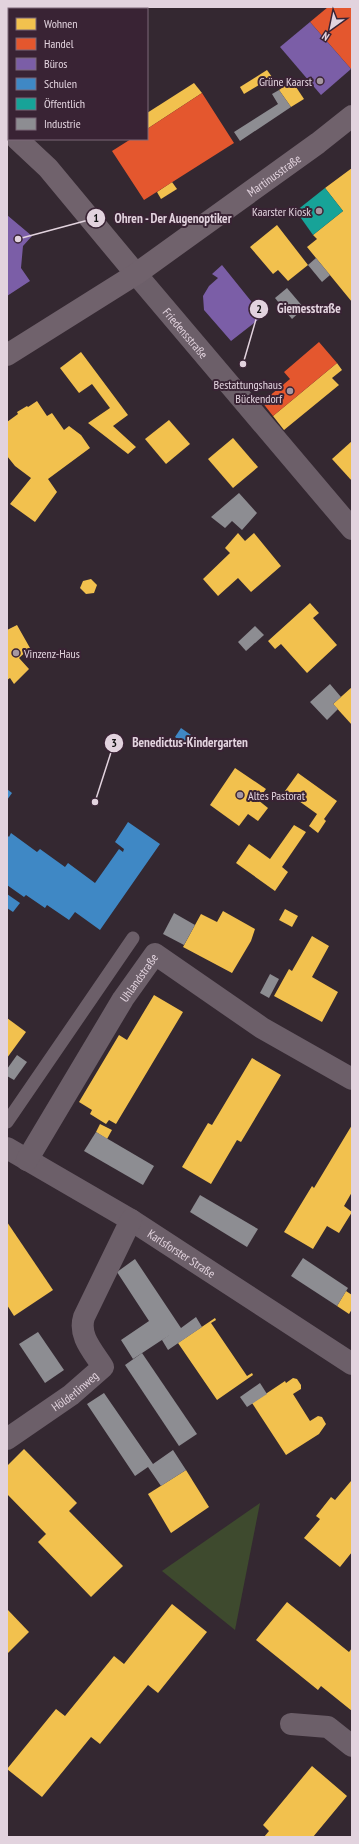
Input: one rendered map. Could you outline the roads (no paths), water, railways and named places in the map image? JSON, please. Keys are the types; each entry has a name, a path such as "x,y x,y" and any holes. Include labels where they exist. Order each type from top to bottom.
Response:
{"main road":[{"name":"Martinusstraße","path":"7,355 136,274 318,143 352,116"},
{"name":"Friedensstraße","path":"18,140 48,168 136,274"}],"street":[{"name":"Friedensstraße","path":"136,274 352,529"},
{"name":"Uhlandstraße","path":"27,1160 123,999 155,954 262,1028 352,1079"},
{"name":"Karlsforster Straße","path":"7,1148 131,1220 352,1364"},
{"name":"Hölderlinweg","path":"7,1439 71,1395 103,1367 84,1337 81,1326 84,1316 131,1220"},
{"path":"291,1724 328,1727 352,1746"}],"lane":[{"path":"7,1122 133,938"}],"place":[{"name":"Grüne Kaarst","path":"320,81"},
{"name":"Kaarster Kiosk","path":"319,211"},
{"name":"Ohren - Der Augenoptiker","path":"18,239"},
{"name":"Giemesstraße","path":"243,364"},
{"name":"Bestattungshaus Bückendorf","path":"290,391"},
{"name":"Vinzenz-Haus","path":"16,653"},
{"name":"Altes Pastorat","path":"240,795"},
{"name":"Benedictus-Kindergarten","path":"95,802"}]}
